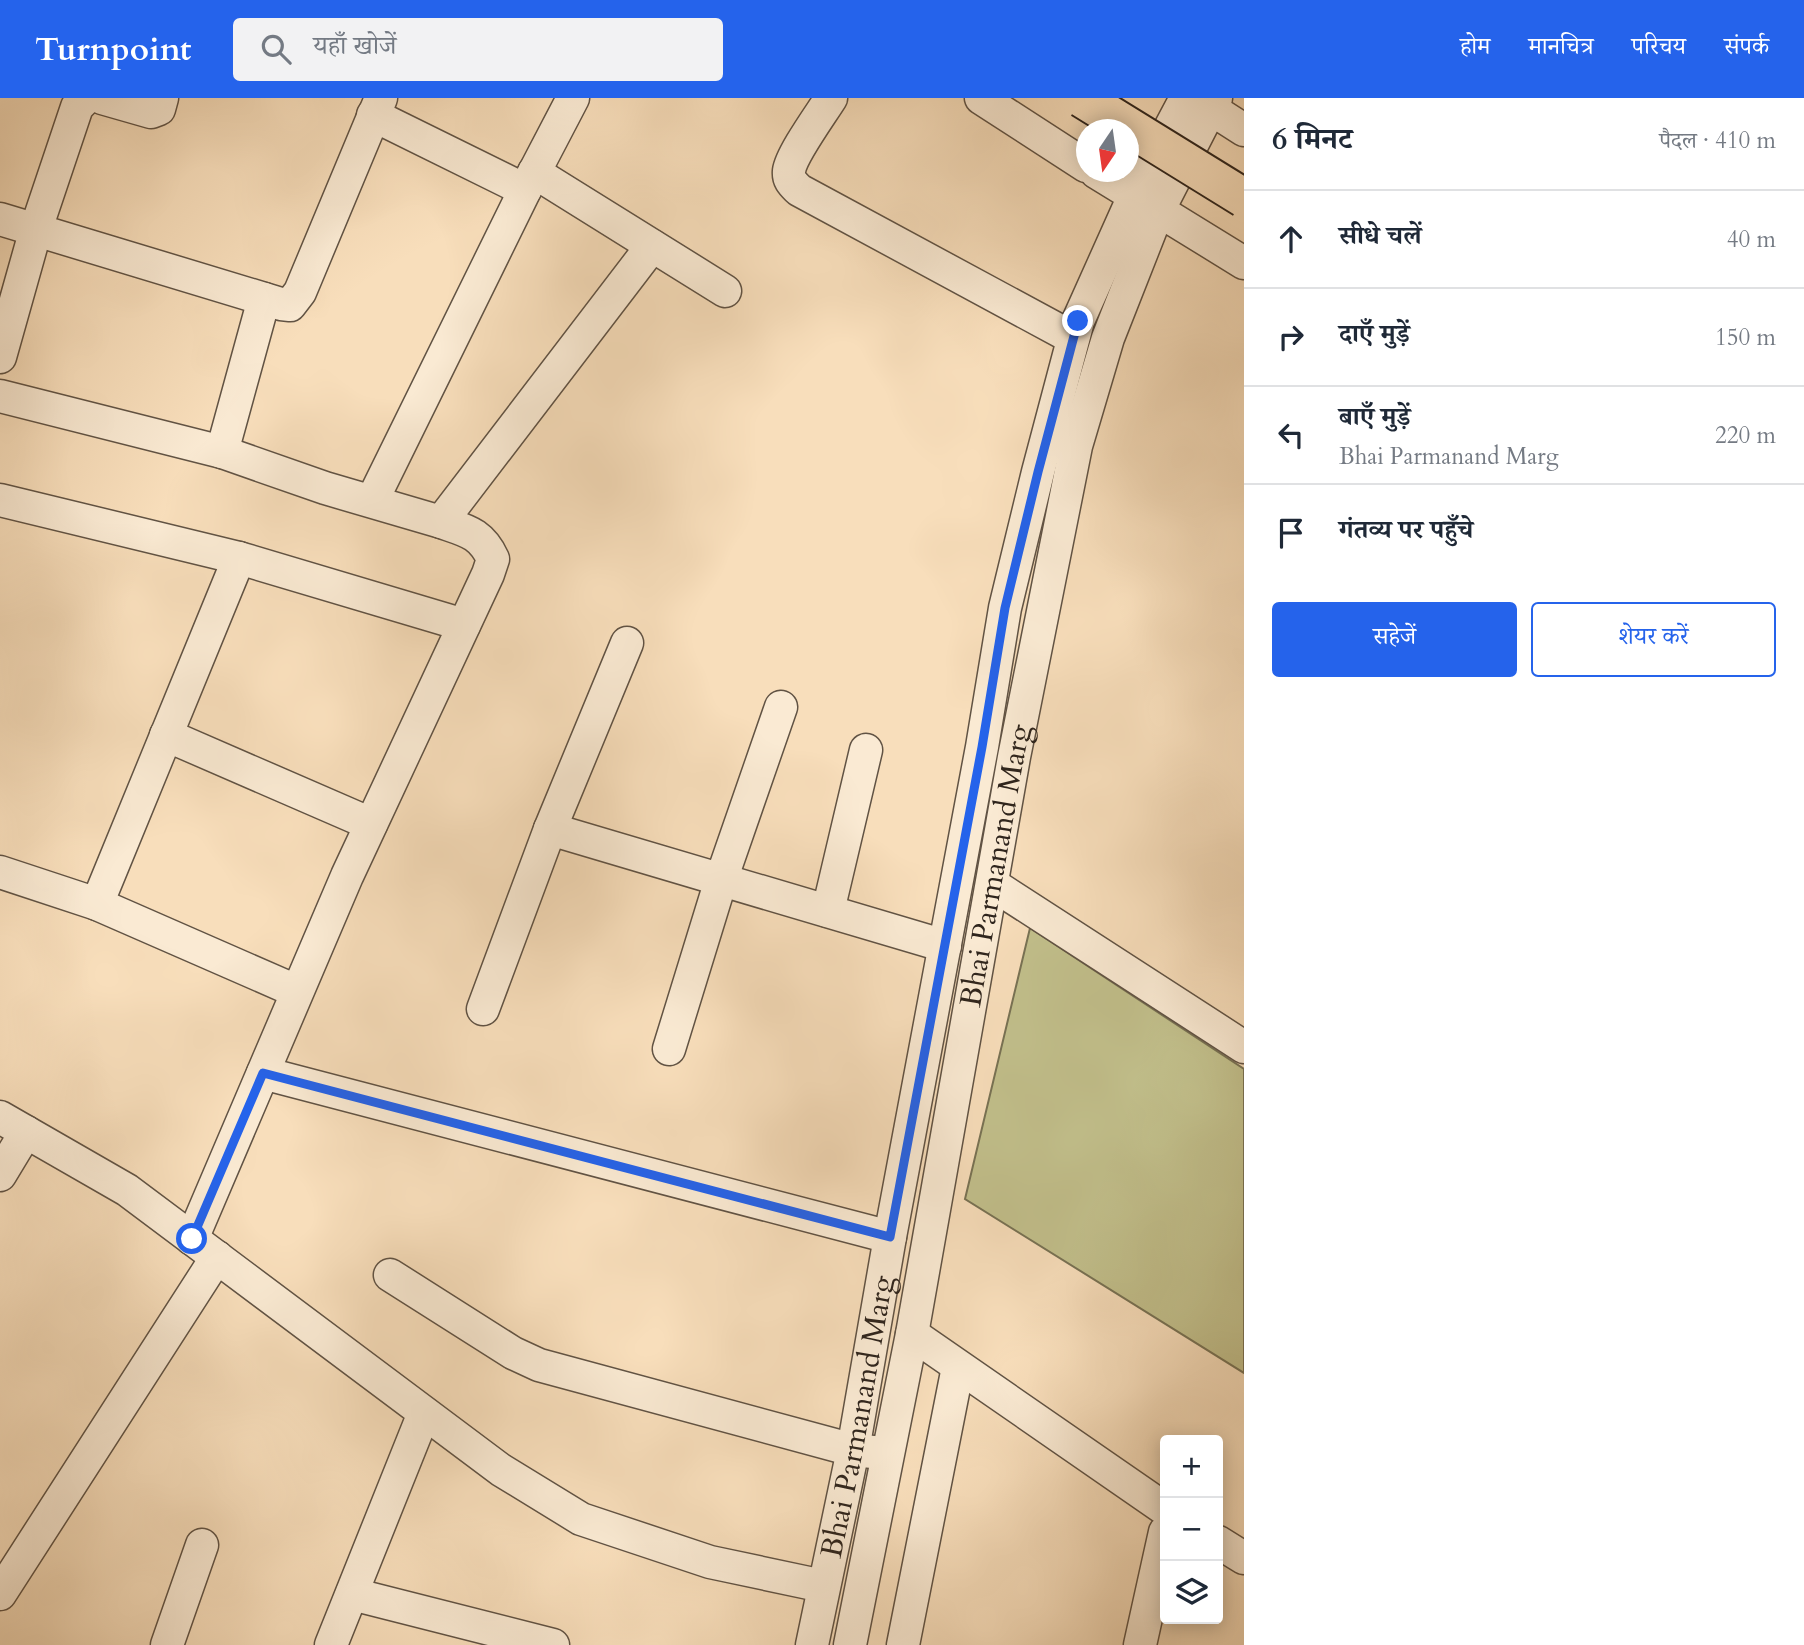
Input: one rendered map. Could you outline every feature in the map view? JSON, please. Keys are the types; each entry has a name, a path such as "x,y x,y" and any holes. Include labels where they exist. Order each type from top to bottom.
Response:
{"main road":[{"path":"1082,98 1244,198"}],"street":[{"path":"0,357 36,229 77,107 86,98"},
{"path":"102,98 151,112 159,109 162,98"},
{"path":"372,501 573,98"},
{"path":"831,98 793,160 789,172 791,183 799,190 1073,338"},
{"path":"981,98 1076,159"},
{"path":"1201,101 1244,130"},
{"name":"Bhai Parmanand Marg","path":"812,1645 822,1586 853,1450 1005,608 1073,338 1078,321 1146,204 1201,101"},
{"path":"0,219 290,305 295,301 377,107 530,181 652,246 725,291"},
{"path":"1112,182 1244,263"},
{"name":"Bhai Parmanand Marg","path":"850,1645 912,1334 1014,757 1076,446 1146,204"},
{"path":"441,522 652,246"},
{"path":"222,452 264,299"},
{"path":"0,396 222,452 441,522 468,531 486,543 493,559 296,992 263,1073 205,1248 0,1594"},
{"path":"0,500 239,558 464,625"},
{"path":"97,904 239,558"},
{"path":"483,1009 550,830 627,643"},
{"path":"669,1049 721,880 781,707"},
{"path":"166,735 371,824"},
{"path":"828,911 866,750"},
{"path":"550,830 945,946"},
{"path":"0,872 97,904 296,992"},
{"path":"992,884 1244,1047"},
{"path":"263,1073 890,1237"},
{"path":"0,1175 13,1124 127,1190 500,1470 581,1519 710,1562 822,1586"},
{"path":"390,1275 513,1353 539,1365 853,1450 888,1454"},
{"path":"912,1334 1160,1506"},
{"path":"903,1645 958,1367"},
{"path":"331,1645 424,1413"},
{"path":"167,1645 202,1545"},
{"path":"1223,1545 1244,1558"},
{"path":"1140,1645 1160,1555"},
{"path":"352,1594 553,1645"}],"shaded area":[{"path":"1030,928 1244,1069 1244,1373 965,1199"}],"route":[{"path":"192,1239 263,1073 890,1237 982,747 1005,608 1078,321"}]}
